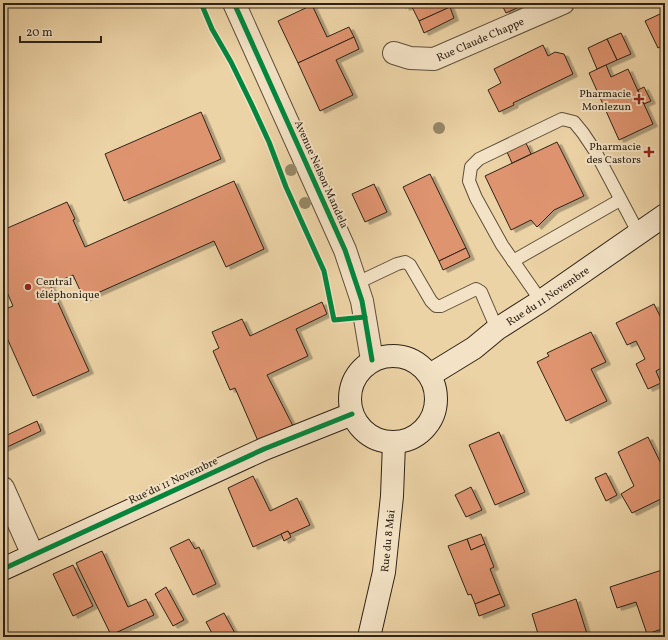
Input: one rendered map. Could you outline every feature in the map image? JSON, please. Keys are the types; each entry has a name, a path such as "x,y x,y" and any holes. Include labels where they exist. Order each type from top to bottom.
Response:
{"street":[{"name":"Avenue Nelson Mandela","path":"234,3 345,250 362,301 372,360"},
{"name":"Rue Claude Chappe","path":"394,54 410,58 434,59 563,3"},
{"name":"Rue du 11 Novembre","path":"430,375 474,348 497,329 541,301 665,215"},
{"path":"398,355 410,358 421,365 430,375 435,387 437,400 435,413 428,425 419,434 407,440 394,443 381,441 369,435 359,426 352,414 350,390 355,378 362,368 372,360 384,356 398,355"},
{"name":"Rue du 11 Novembre","path":"3,569 264,449 352,414"},
{"name":"Rue du 8 Mai","path":"369,637 384,572 392,496 394,443"},
{"path":"3,488 32,555"}],"lane":[{"path":"541,301 502,245 476,198 469,181 471,167 479,159 562,119 574,122 595,151 639,234"},
{"path":"513,261 620,200"},
{"path":"357,283 397,264 405,262 410,265 436,306 441,306 476,289 481,292 497,329"}],"building":[{"path":"403,3 410,3 411,5 405,8"},
{"path":"410,3 448,3 450,7 419,21"},
{"path":"501,3 517,3 519,7 506,13"},
{"path":"312,5 327,37 349,27 354,37 298,63 278,21"},
{"path":"450,7 454,18 424,33 419,21"},
{"path":"660,14 665,25 665,44 658,48 645,21"},
{"path":"621,33 631,54 617,60 607,39"},
{"path":"354,37 359,49 336,60 353,95 320,111 298,63"},
{"path":"607,39 617,60 597,69 588,48"},
{"path":"543,45 548,56 555,52 564,54 573,74 513,103 514,105 499,112 488,90 501,83 494,69"},
{"path":"606,65 611,77 628,69 653,124 619,140 589,73"},
{"path":"644,87 651,101 644,104 638,90"},
{"path":"201,112 221,159 124,201 105,154"},
{"path":"557,142 584,196 554,210 537,227 531,220 511,230 485,176"},
{"path":"526,143 531,154 512,163 507,152"},
{"path":"430,174 466,248 439,261 403,187"},
{"name":"Central téléphonique","path":"234,181 264,249 226,267 214,241 84,299 73,275 50,285 89,371 33,396 3,329 3,310 13,306 3,283 3,230 67,202 85,247"},
{"path":"374,184 387,212 365,222 352,194"},
{"path":"466,248 470,257 443,270 439,261"},
{"path":"322,302 327,314 296,329 308,356 267,375 293,426 258,441 235,388 230,390 213,351 219,348 212,332 242,319 250,336"},
{"path":"654,304 665,326 665,366 656,371 661,383 648,389 636,364 645,359 636,341 627,345 616,323"},
{"path":"591,332 606,362 591,369 607,401 566,421 537,362 549,356 547,353"},
{"path":"37,421 41,431 3,449 3,437"},
{"path":"499,432 525,492 495,505 469,445"},
{"path":"648,437 665,472 665,497 632,513 621,494 634,486 618,452"},
{"path":"606,473 617,495 606,501 595,478"},
{"path":"253,476 270,511 297,498 310,525 290,534 288,531 253,547 228,488"},
{"path":"471,487 482,510 466,517 455,495"},
{"path":"288,531 291,537 284,541 281,534"},
{"path":"481,534 485,544 471,550 467,539"},
{"path":"189,539 195,549 199,547 216,584 193,595 170,548"},
{"path":"467,539 471,550 485,544 494,567 490,569 500,594 475,604 471,594 468,595 448,546"},
{"path":"102,551 128,607 146,599 154,615 111,635 76,563"},
{"path":"73,565 93,606 73,616 53,574"},
{"path":"665,569 665,628 647,634 636,602 617,608 610,587"},
{"path":"166,587 184,620 173,626 155,594"},
{"path":"500,594 505,606 479,616 475,604"},
{"path":"576,599 588,637 539,637 532,614"},
{"path":"224,613 237,637 214,637 206,622"}],"cycle path":[{"path":"201,3 212,29 231,62 269,142 286,187 324,271 334,320 365,317"},
{"path":"234,3 345,250 362,301 372,360"},
{"path":"3,569 264,449 352,414"}],"place":[{"name":"Pharmacie Monlezun","path":"639,99"},
{"name":"Pharmacie des Castors","path":"649,152"},
{"name":"Central téléphonique","path":"28,287"}]}
